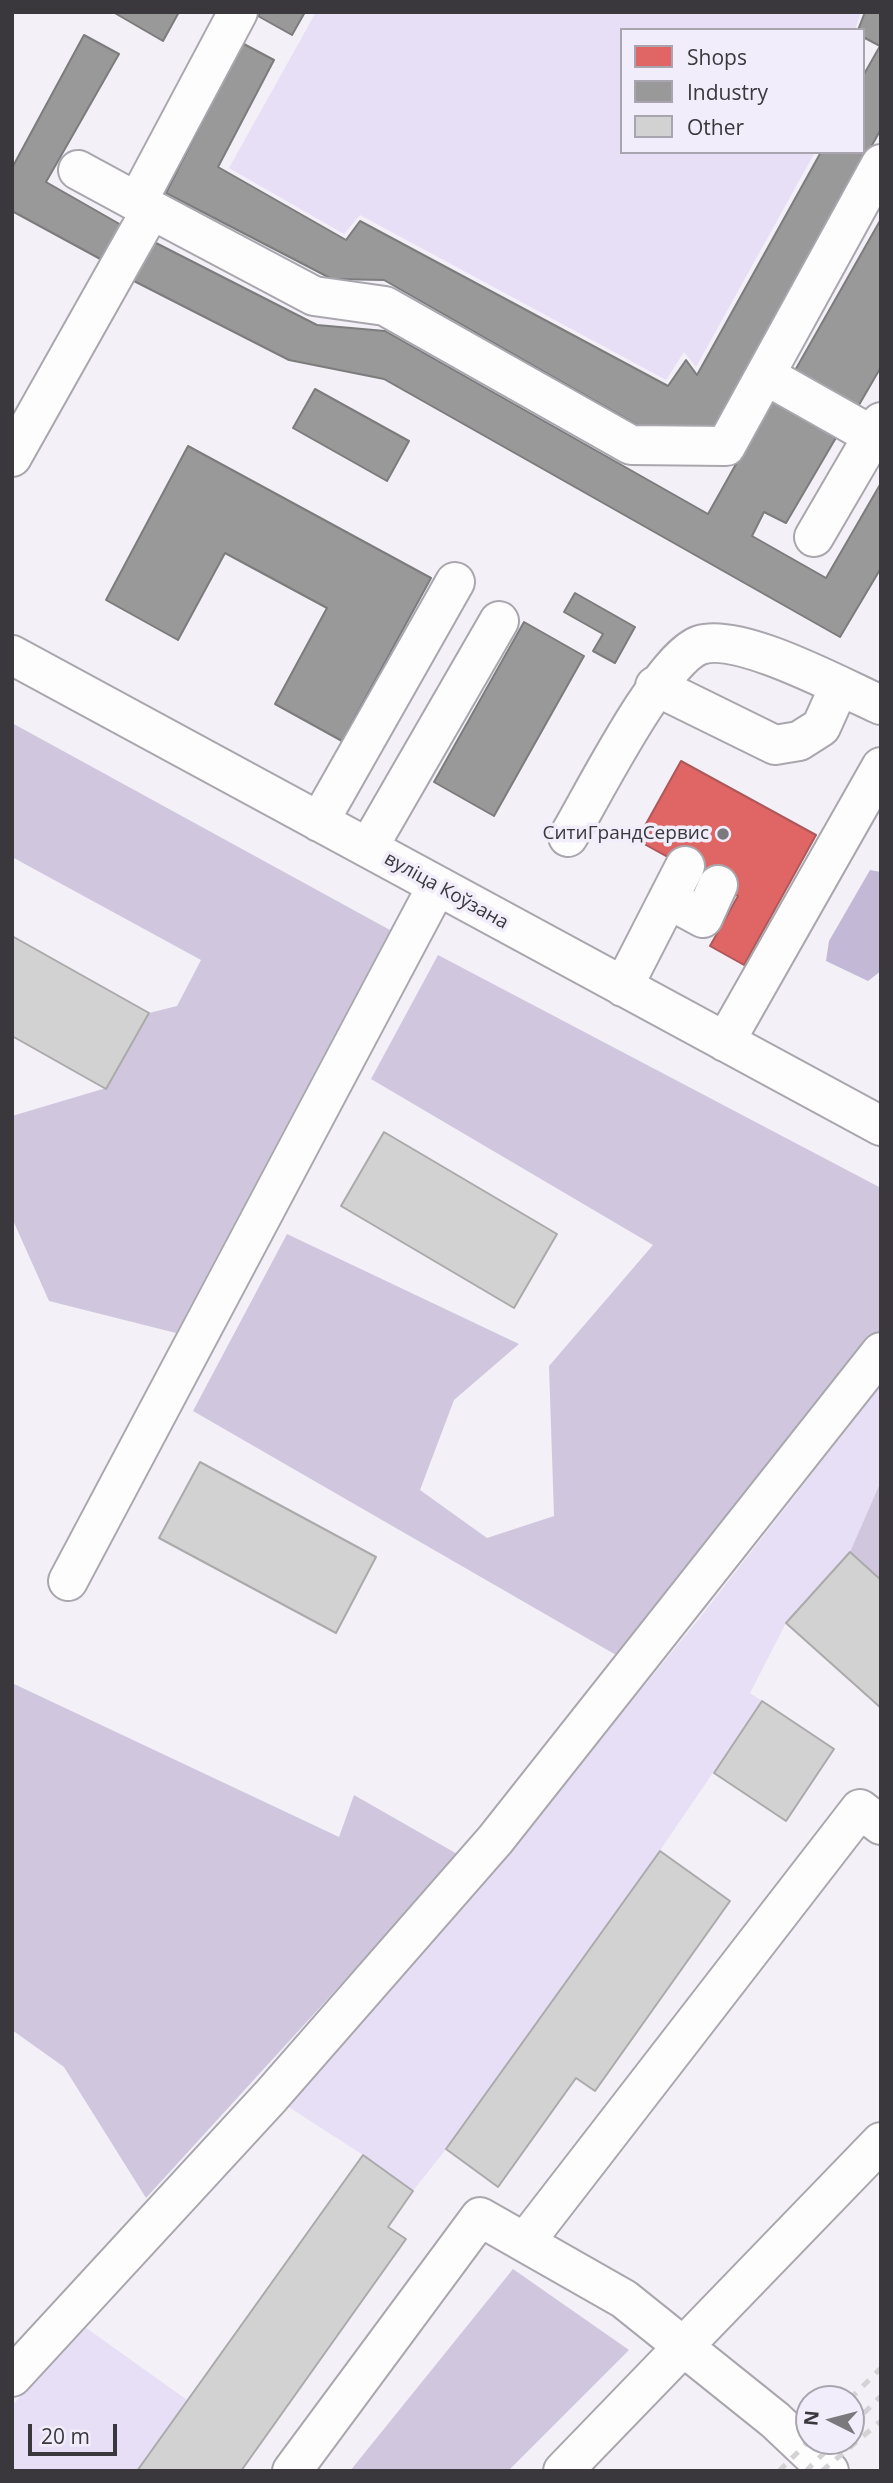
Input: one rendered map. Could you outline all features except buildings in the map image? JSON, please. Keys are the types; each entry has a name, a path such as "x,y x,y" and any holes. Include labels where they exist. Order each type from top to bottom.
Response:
{"street":[{"path":"12,457 144,206 238,12"},
{"path":"78,170 314,296 385,306 631,445 726,446 877,179"},
{"path":"765,375 877,429 814,537"},
{"path":"319,822 455,582"},
{"path":"368,848 499,621"},
{"path":"568,837 655,686 678,659 701,645 721,644 757,650 881,705"},
{"name":"вуліца Коўзана","path":"12,655 881,1126"},
{"path":"655,686 775,745 799,741 821,727 839,687"},
{"path":"726,1042 881,767"},
{"path":"623,987 676,883 703,918 718,885"},
{"path":"68,1581 437,886"},
{"path":"12,2377 271,2096 495,1840 881,1352"},
{"path":"524,2242 860,1809 881,1825"},
{"path":"563,2471 881,2142"},
{"path":"292,2471 481,2217 624,2299 775,2420 829,2471"}],"shaded area":[{"path":"316,12 861,12 856,28 620,28 620,154 814,154 696,367 684,352 666,380 360,215 344,234 229,168"},
{"path":"12,723 390,930 176,1333 49,1301 12,1218 12,1116 106,1088 149,1013 177,1006 201,960 12,857"},
{"path":"870,870 881,872 881,971 868,981 826,961 829,941"},
{"path":"438,955 881,1188 881,1328 623,1659 193,1411 287,1234 519,1344 454,1400 420,1490 487,1538 554,1516 549,1366 653,1245 371,1079"},
{"path":"881,1385 881,1481 850,1552 786,1623 750,1693 762,1701 650,1865 413,2191 284,2104 558,1791 698,1620"},
{"path":"881,1481 881,1580 850,1552"},
{"path":"12,1683 339,1837 354,1795 459,1855 146,2198 64,2067 12,2030"},
{"path":"513,2269 629,2350 508,2471 350,2471"},
{"path":"82,2325 187,2400 137,2471 12,2471 12,2406"}],"railway":[{"path":"864,2385 881,2368"},
{"path":"865,2412 881,2396"},
{"path":"822,2471 881,2421"},
{"path":"779,2471 795,2455"},
{"path":"806,2471 822,2455"}],"place":[{"name":"СитиГрандСервис","path":"723,834"}]}
